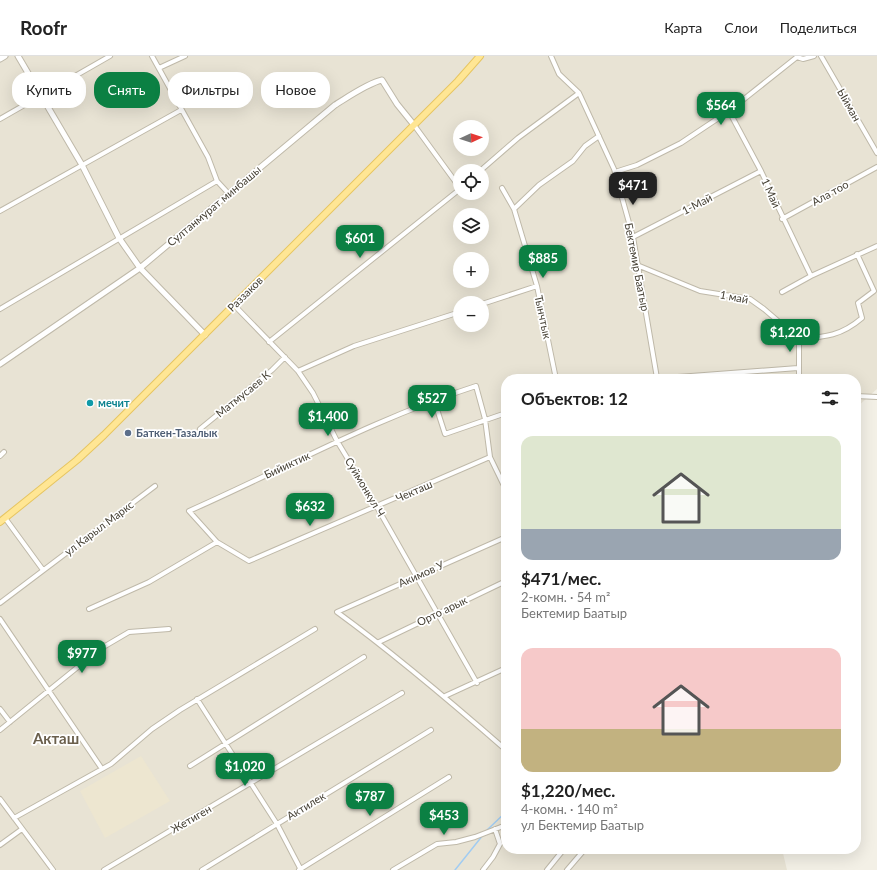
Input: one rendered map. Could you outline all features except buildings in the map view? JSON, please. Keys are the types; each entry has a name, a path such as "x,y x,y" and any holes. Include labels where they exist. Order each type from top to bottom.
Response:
{"main road":[{"name":"Раззаков","path":"2,520 77,460 104,435 458,81 480,56"}],"street":[{"path":"0,58 5,56"},
{"path":"18,56 27,72"},
{"path":"82,72 110,56"},
{"path":"152,56 208,158 217,181 228,194"},
{"path":"159,68 185,56"},
{"name":"Бектемир Баатыр","path":"551,56 559,74 579,93 615,172 633,237 656,374"},
{"path":"615,172 637,165 681,143 729,112 796,57 802,59 814,56"},
{"name":"Ыйман","path":"820,56 877,153"},
{"name":"Султанмурат минбашы","path":"0,364 140,268 335,105 382,80 397,104 414,125"},
{"path":"488,164 518,138 579,93"},
{"path":"0,119 20,108"},
{"path":"48,108 82,165 119,238 140,268 205,335"},
{"path":"0,211 181,110"},
{"name":"1 Май","path":"729,112 761,171 782,219 811,276"},
{"path":"414,125 453,178"},
{"path":"514,209 539,186 573,161 585,146 599,136"},
{"name":"Ала тоо","path":"782,219 877,167"},
{"name":"1-Май","path":"633,237 761,171"},
{"path":"0,309 217,181"},
{"name":"Тынчтык","path":"502,188 514,209 537,286 555,374"},
{"path":"270,342 453,194"},
{"path":"782,292 811,276 877,246"},
{"path":"799,374 798,339 833,335 850,329 862,318 858,303 874,291 857,254"},
{"name":"1 май","path":"638,265 700,291 750,299 764,308 798,339"},
{"path":"489,302 537,286"},
{"name":"Суймонкул Ч","path":"234,305 298,371 313,393 337,441 438,612 477,683"},
{"path":"298,371 354,346 453,314"},
{"name":"Матмусаев К","path":"200,429 285,358"},
{"path":"713,374 798,368"},
{"name":"Бийиктик","path":"217,542 189,511 337,441 434,400 476,386 485,419"},
{"path":"861,396 877,398"},
{"path":"434,400 444,434 501,414"},
{"path":"485,419 490,457 501,480"},
{"path":"0,456 4,452"},
{"name":"Чекташ","path":"217,542 249,561 490,457"},
{"name":"ул Карыл Маркс","path":"0,602 155,486"},
{"path":"2,520 43,570"},
{"name":"Акимов У","path":"379,642 337,612 501,539"},
{"path":"89,609 149,582 217,542"},
{"name":"Орто арык","path":"379,642 438,612 501,583"},
{"path":"0,619 102,769"},
{"path":"0,730 100,649 129,632 168,629"},
{"path":"14,818 102,769 126,753 152,729 197,699 315,630"},
{"path":"379,642 445,696 501,746"},
{"path":"190,766 364,657"},
{"path":"445,696 477,683 501,671"},
{"name":"Жетиген","path":"104,870 402,693"},
{"path":"197,699 277,824 300,870 450,777"},
{"path":"0,708 10,722"},
{"name":"Актилек","path":"202,870 431,730"},
{"path":"0,799 53,870"},
{"path":"393,870 437,844 456,842 501,827"},
{"path":"0,845 22,829"},
{"path":"483,870 500,844 495,829"},
{"path":"547,870 560,854"},
{"path":"567,870 581,854"}],"shaded area":[{"path":"5,56 877,56 877,389 861,403 861,374 501,374 501,854 783,854 787,870 0,870 0,59"},
{"path":"141,756 170,801 105,838 80,791"}],"waterway":[{"path":"486,831 501,817"},
{"path":"455,870 483,835"}],"place":[{"name":"мечит","path":"90,403"},
{"name":"Баткен-Тазалык","path":"128,433"}],"district":[{"name":"Акташ","path":"56,739"}]}
